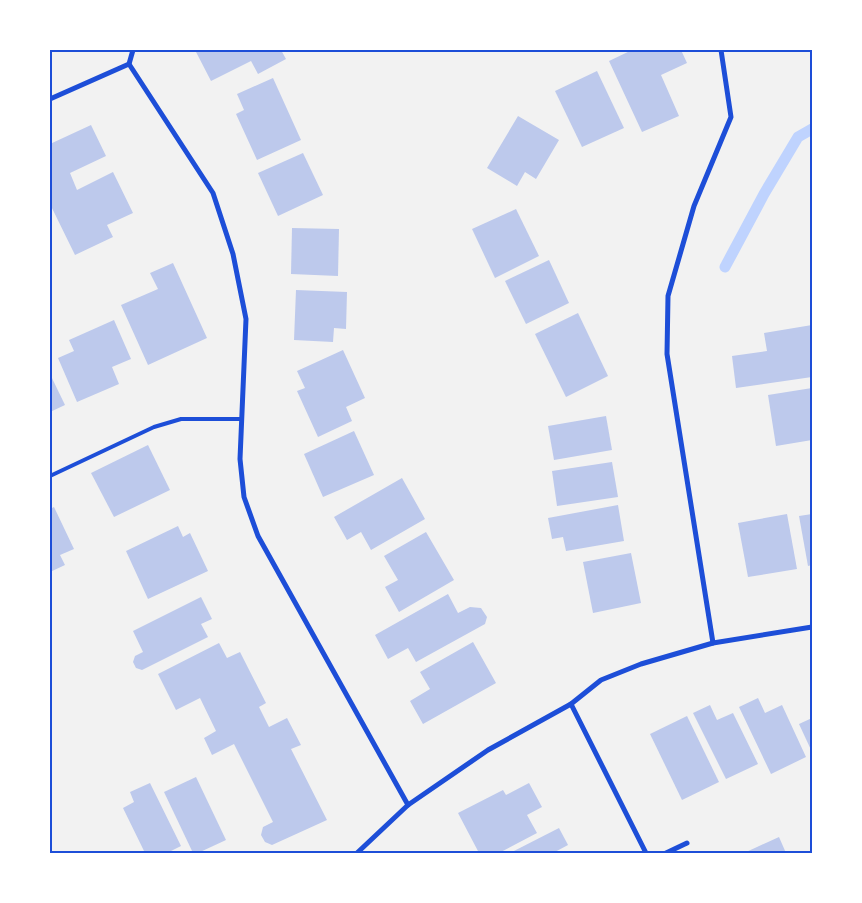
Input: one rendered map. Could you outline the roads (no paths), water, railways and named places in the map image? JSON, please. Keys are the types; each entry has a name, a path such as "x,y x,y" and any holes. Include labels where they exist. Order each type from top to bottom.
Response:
{"street":[{"path":"133,50 129,64 213,193 232,254 246,319 240,459 244,497 258,536 408,805"},
{"path":"713,643 667,354 668,296 694,206 731,117 721,50"},
{"path":"50,99 129,64"},
{"path":"357,853 408,805 488,750 571,704 601,680 641,664 713,643 812,627"},
{"path":"571,704 646,853"},
{"path":"666,853 687,843"}],"lane":[{"path":"50,476 154,427 181,420 242,419"}],"waterway":[{"path":"725,267 764,194 798,137 812,129"}]}
